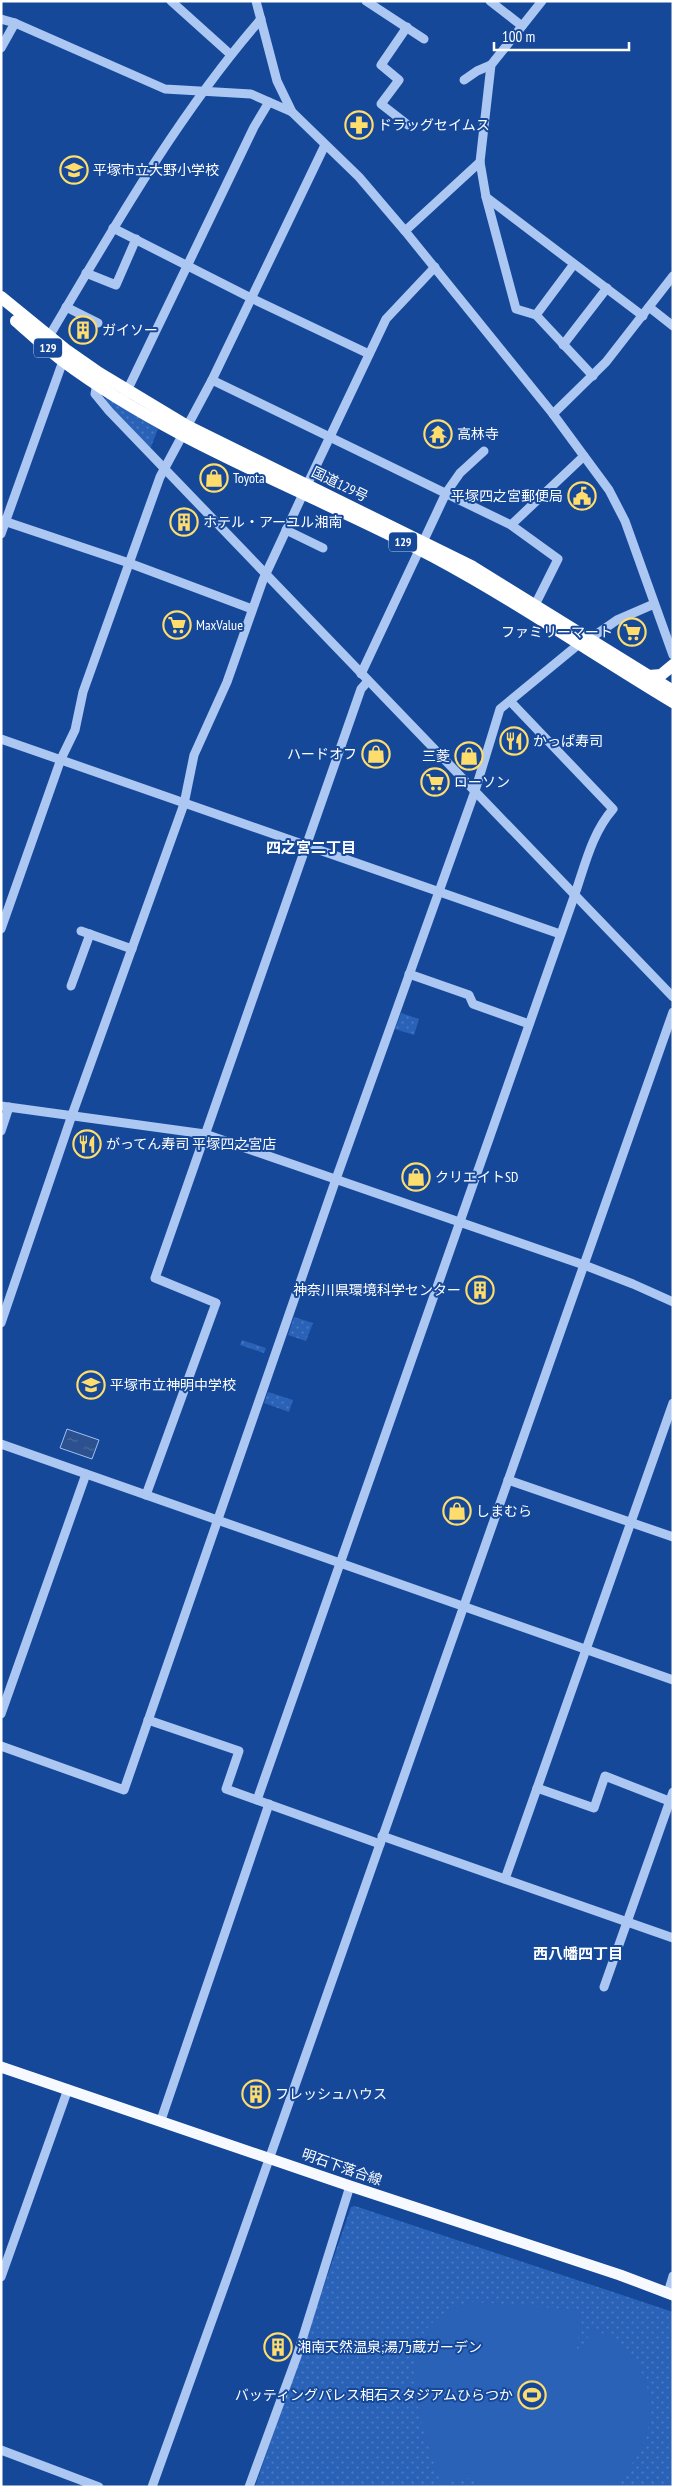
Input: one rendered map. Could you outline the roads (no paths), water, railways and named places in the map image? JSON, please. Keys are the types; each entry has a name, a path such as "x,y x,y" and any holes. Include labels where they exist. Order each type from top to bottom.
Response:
{"highway":[{"name":"国道129号","path":"1,297 46,341 63,361 97,383 125,395 185,430 422,545 535,604 673,691"},
{"name":"国道129号","path":"1,308 46,341 99,373 125,395"},
{"name":"国道129号","path":"422,545 476,581 673,702"},
{"path":"649,676 661,674 673,664"}],"main road":[{"name":"明石下落合線","path":"1,2067 350,2186 620,2274 670,2294"}],"street":[{"path":"171,1 230,54"},
{"path":"366,1 424,38"},
{"path":"490,1 522,26"},
{"path":"464,80 477,71 491,65 542,1"},
{"path":"260,2 261,18 277,81 292,112 359,177 405,231 553,414 609,490 625,521 654,604 670,638 673,655"},
{"path":"46,341 113,228 230,54 261,18"},
{"path":"1,19 15,23 165,89 251,94 292,112"},
{"path":"1,48 15,23"},
{"path":"407,27 381,65 399,80 381,104 408,125"},
{"path":"491,65 480,162 486,197 516,309 536,315 593,376"},
{"path":"125,395 189,266 254,127 270,102"},
{"path":"1,929 61,759 75,730 83,692 165,467 212,380 325,145"},
{"path":"405,231 480,162"},
{"path":"486,197 642,316"},
{"path":"113,228 251,298 369,354"},
{"path":"86,273 116,285 136,240"},
{"path":"536,315 574,264"},
{"path":"1,1323 72,1115 184,804 194,755 208,729 227,682 265,574 386,320 435,267"},
{"path":"553,414 593,376 673,276"},
{"path":"563,345 607,288"},
{"path":"66,307 98,323"},
{"path":"649,308 673,326"},
{"path":"1,534 4,521 63,361"},
{"path":"212,380 330,435 511,525 558,559 535,604"},
{"path":"97,383 96,394 100,401 673,997"},
{"path":"146,1495 216,1303 155,1278 364,677 446,494 460,473 484,451"},
{"path":"511,525 584,456"},
{"path":"4,521 130,563 252,610"},
{"path":"286,530 323,548"},
{"path":"591,638 617,620 654,604"},
{"path":"1,1746 124,1790 336,1178 475,790 500,709 579,644"},
{"path":"257,1800 574,894 597,833 603,821 613,809 510,701"},
{"path":"1,739 560,934"},
{"path":"71,986 85,932 132,949"},
{"path":"409,974 469,995 473,1004 529,1024"},
{"path":"152,2487 270,2158 673,1012"},
{"path":"1,1131 5,1107 205,1134 584,1265 634,1284 673,1302"},
{"path":"505,1879 673,1403"},
{"path":"1,1444 673,1680"},
{"path":"1,1714 86,1474"},
{"path":"508,1480 673,1537"},
{"path":"148,1720 239,1751 226,1790 505,1879 673,1938"},
{"path":"537,1788 594,1808 605,1776 669,1801"},
{"path":"604,1987 673,1792"},
{"path":"160,2120 270,1804"},
{"path":"1,2277 68,2089"},
{"path":"249,2487 297,2356 350,2186"},
{"path":"670,2294 673,2276"},
{"path":"1,2450 99,2487"}],"water":[{"path":"67,1429 99,1440 92,1459 60,1448"}],"place":[{"name":"ドラッグセイムス","path":"359,125"},
{"name":"平塚市立大野小学校","path":"74,170"},
{"name":"ガイソー","path":"83,330"},
{"name":"高林寺","path":"438,434"},
{"name":"Toyota","path":"214,478"},
{"name":"平塚四之宮郵便局","path":"582,496"},
{"name":"ホテル・アーユル湘南","path":"184,522"},
{"name":"MaxValue","path":"177,625"},
{"name":"ファミリーマート","path":"632,632"},
{"name":"かっぱ寿司","path":"514,741"},
{"name":"ハードオフ","path":"376,754"},
{"name":"三菱","path":"469,756"},
{"name":"ローソン","path":"435,782"},
{"name":"がってん寿司 平塚四之宮店","path":"87,1144"},
{"name":"クリエイトSD","path":"416,1177"},
{"name":"神奈川県環境科学センター","path":"480,1290"},
{"name":"平塚市立神明中学校","path":"91,1385"},
{"name":"しまむら","path":"457,1511"},
{"name":"フレッシュハウス","path":"256,2094"},
{"name":"湘南天然温泉;湯乃蔵ガーデン","path":"278,2347"},
{"name":"バッティングパレス相石スタジアムひらつか","path":"532,2395"}],"district":[{"name":"四之宮二丁目","path":"311,848"},
{"name":"西八幡四丁目","path":"578,1954"}]}
